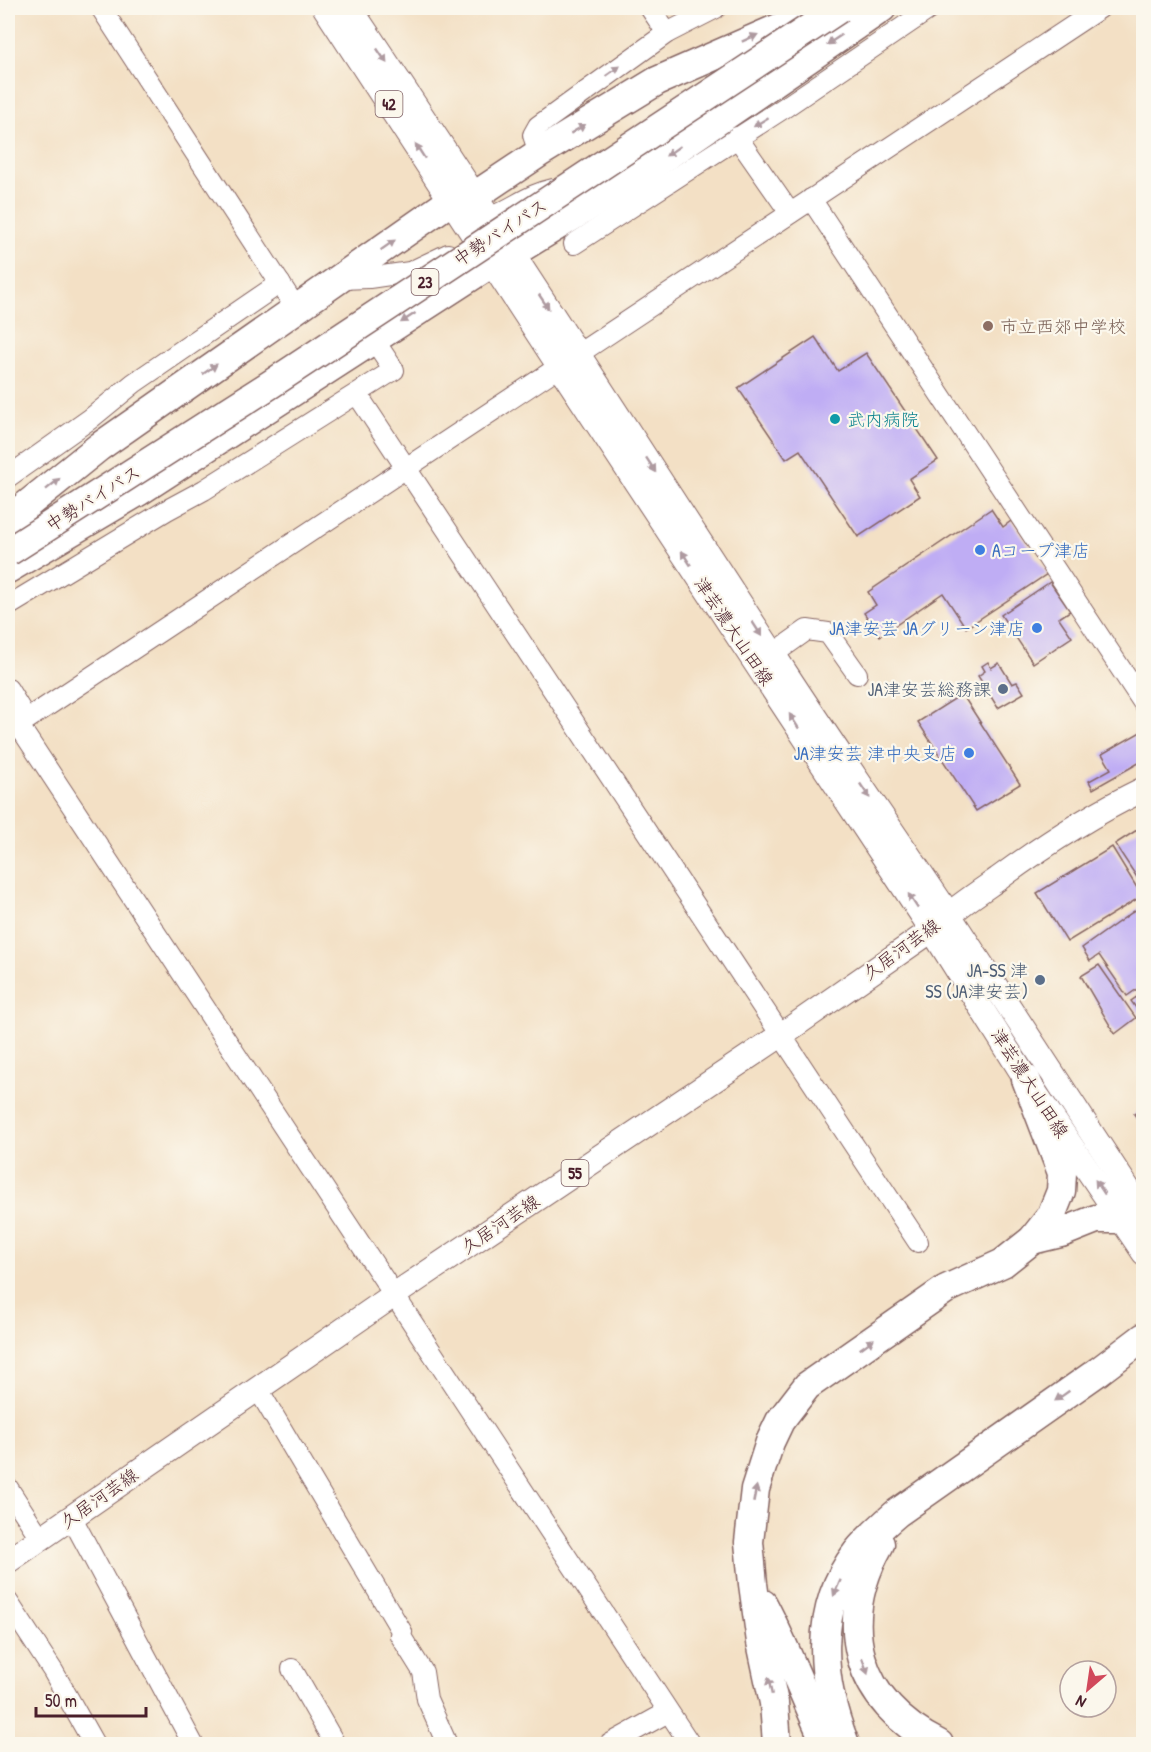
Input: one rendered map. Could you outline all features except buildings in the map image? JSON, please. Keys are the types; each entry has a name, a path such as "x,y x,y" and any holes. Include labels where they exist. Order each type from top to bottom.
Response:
{"highway":[{"path":"8,520 99,447 296,308 339,279 470,208 539,153 657,81 824,8"},
{"name":"中勢バイパス","path":"8,552 281,377 840,8"},
{"path":"8,569 138,492 374,340 496,250 627,183 882,8"},
{"path":"777,1744 774,1703 761,1642 749,1542 755,1489 770,1442 780,1421 807,1386 946,1289 1003,1263 1032,1240 1051,1216 1058,1203 1062,1173 1026,1079"},
{"path":"1032,1240 1061,1233 1096,1219 1136,1222"},
{"path":"845,1744 834,1713 826,1678 824,1644 833,1595 856,1553 897,1513 1099,1371 1143,1337"},
{"path":"1099,1371 1143,1363"},
{"path":"897,1513 872,1557 858,1596 856,1620 859,1644 870,1681 881,1699 909,1726 939,1744"},
{"path":"753,1584 780,1636 826,1744"}],"main road":[{"name":"津芸濃大山田線","path":"325,8 470,208"},
{"name":"津芸濃大山田線","path":"350,8 496,250 1136,1222 1143,1253"},
{"name":"久居河芸線","path":"8,1561 394,1295 781,1035 1074,827 1143,789"},
{"name":"津芸濃大山田線","path":"940,922 1026,1079 1136,1222"}],"street":[{"path":"101,8 296,308"},
{"path":"650,8 667,33"},
{"path":"539,153 533,135 538,126 667,33 716,8"},
{"path":"574,244 787,106 931,8"},
{"path":"15,721 406,468 1100,8"},
{"path":"770,83 787,106"},
{"path":"738,137 790,213"},
{"path":"470,208 537,192 604,180 627,183"},
{"path":"811,199 1143,704"},
{"path":"339,279 369,278 410,272 496,250"},
{"path":"8,477 90,419 134,383 280,283"},
{"path":"8,606 204,490 394,370 374,340"},
{"path":"357,394 918,1242"},
{"path":"765,660 807,630 828,633 857,674"},
{"path":"8,689 15,721 690,1744"},
{"path":"258,1389 402,1632 400,1635 423,1672 427,1699 447,1744"},
{"path":"8,1488 41,1539"},
{"path":"72,1518 193,1744"},
{"path":"8,1602 53,1671 93,1744"},
{"path":"292,1670 336,1744"},
{"path":"610,1744 668,1712"}],"place":[{"name":"市立西郊中学校","path":"988,326"},
{"name":"武内病院","path":"835,419"},
{"name":"Aコープ津店","path":"980,550"},
{"name":"JA津安芸 JAグリーン津店","path":"1037,628"},
{"name":"JA津安芸総務課","path":"1003,689"},
{"name":"JA津安芸 津中央支店","path":"969,753"},
{"name":"JA-SS 津 SS (JA津安芸)","path":"1040,980"}]}
